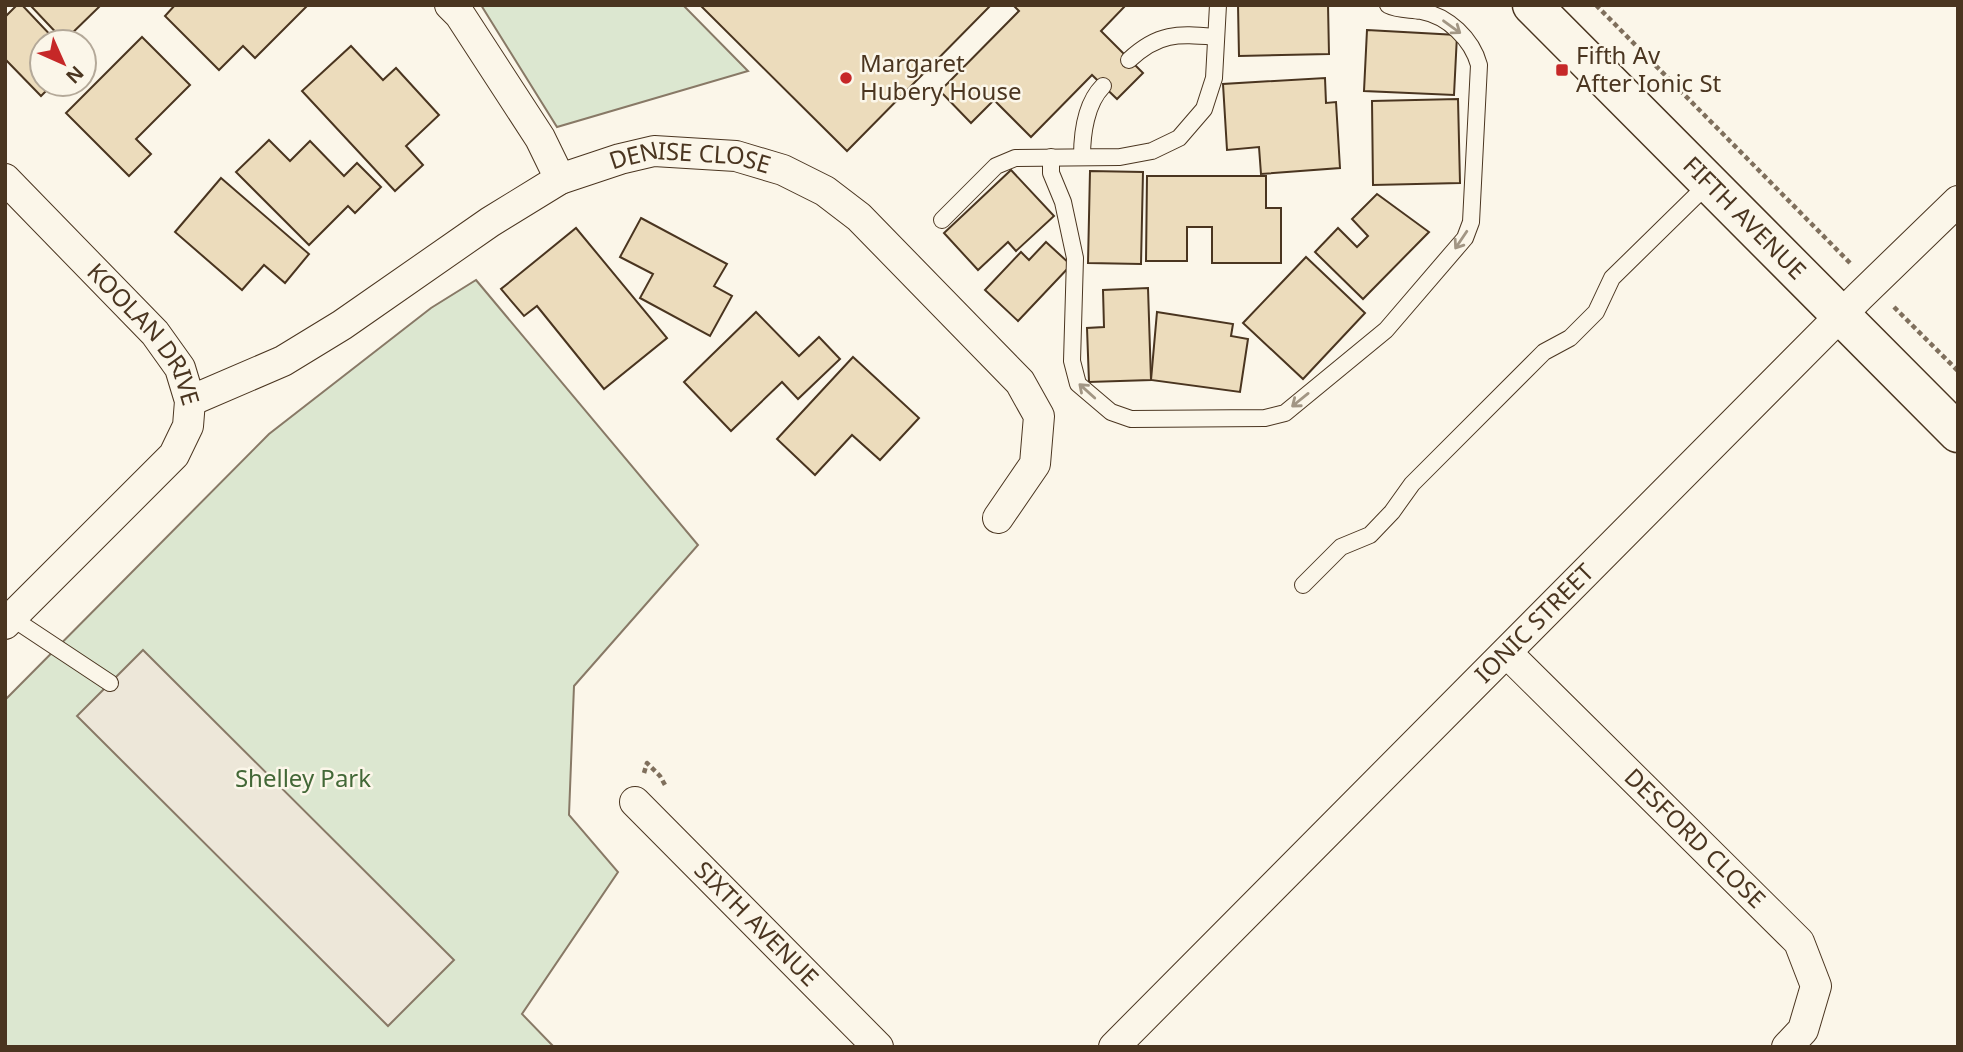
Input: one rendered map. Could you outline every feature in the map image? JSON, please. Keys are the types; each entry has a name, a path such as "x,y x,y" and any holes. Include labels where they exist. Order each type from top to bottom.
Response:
{"street":[{"path":"450,5 460,15 540,138 560,179"},
{"name":"FIFTH AVENUE","path":"1532,5 1958,433"},
{"name":"DENISE CLOSE","path":"190,401 283,360 342,325 490,222 560,179 654,151 736,156 783,170 825,191 851,211 1020,382 1039,416 1035,464 998,518"},
{"name":"KOOLAN DRIVE","path":"5,179 155,333 180,368 190,401 188,426 174,455 8,621"},
{"name":"IONIC STREET","path":"1114,1047 1958,201"},
{"name":"DESFORD CLOSE","path":"1507,653 1799,942 1816,986 1803,1030 1787,1047"},
{"name":"SIXTH AVENUE","path":"635,802 878,1047"}],"lane":[{"path":"942,220 996,166 1015,158 1120,157 1152,151 1178,138 1204,109 1214,78 1218,5"},
{"path":"1051,158 1051,173 1063,202 1075,258 1072,361 1078,384 1111,412 1132,419 1265,418 1285,413 1386,330 1465,238 1471,222 1479,65 1475,51 1458,29 1438,17 1423,11 1388,5"},
{"path":"1129,60 1144,46 1161,38 1179,34 1216,37"},
{"path":"1082,157 1086,120 1097,92 1103,86"},
{"path":"1303,585 1341,547 1370,535 1392,512 1412,484 1545,352 1570,338 1596,312 1612,278 1709,183"},
{"path":"8,621 110,683"}],"path":[{"path":"1596,5 1958,371"}],"green space":[{"path":"481,5 683,5 748,71 557,127"},
{"name":"Shelley Park","path":"476,280 698,545 574,686 569,815 618,872 522,1014 554,1047 5,1047 5,700 269,434 431,308"}],"shaded area":[{"path":"143,650 454,960 388,1026 77,716"}],"building":[{"path":"17,5 22,5 44,28 28,28 28,83 5,59 5,17"},
{"path":"30,5 101,5 77,28 52,28"},
{"path":"175,5 308,5 255,58 243,46 219,70 165,16"},
{"name":"Margaret Hubery House","path":"700,5 991,5 847,151"},
{"name":"Margaret Hubery House","path":"1013,5 1126,5 1101,31 1143,73 1117,99 1092,75 1031,137 994,100 971,123 940,91 1019,11"},
{"path":"1238,5 1328,5 1329,54 1239,56"},
{"path":"1367,30 1457,35 1454,95 1364,91"},
{"path":"142,37 190,85 136,139 151,154 129,176 66,113 81,98 98,98 98,81"},
{"path":"351,46 383,80 396,68 439,115 406,146 423,165 395,191 302,91"},
{"path":"1325,78 1326,103 1336,102 1340,168 1261,174 1259,147 1227,150 1223,84"},
{"path":"1458,99 1460,183 1373,185 1372,101"},
{"path":"269,140 290,161 310,141 344,176 357,163 381,187 355,213 348,206 309,245 236,172"},
{"path":"1011,170 1054,216 1016,251 1008,242 978,270 944,233"},
{"path":"1090,171 1143,172 1141,264 1088,263"},
{"path":"1147,176 1266,176 1266,208 1281,208 1281,263 1212,263 1212,227 1187,227 1187,261 1146,261"},
{"path":"221,178 309,254 285,283 264,265 242,290 175,232"},
{"path":"1377,194 1429,232 1363,299 1315,252 1338,228 1357,247 1368,236 1352,219"},
{"path":"641,218 727,264 714,286 732,296 710,336 640,298 653,274 620,257"},
{"path":"576,228 667,338 604,389 537,306 524,316 501,289"},
{"path":"1046,242 1071,265 1018,321 985,290 1021,252 1029,260"},
{"path":"1306,257 1365,313 1303,379 1243,323"},
{"path":"1148,288 1151,380 1089,382 1087,328 1104,327 1103,290"},
{"path":"756,312 799,356 819,337 840,359 798,399 782,382 731,431 684,382"},
{"path":"1157,312 1233,324 1231,336 1248,339 1240,392 1151,380"},
{"path":"853,357 919,418 880,460 852,435 815,475 777,439"}],"place":[{"name":"Fifth Av After Ionic St","path":"1562,70"},
{"name":"Margaret Hubery House","path":"846,78"}]}
